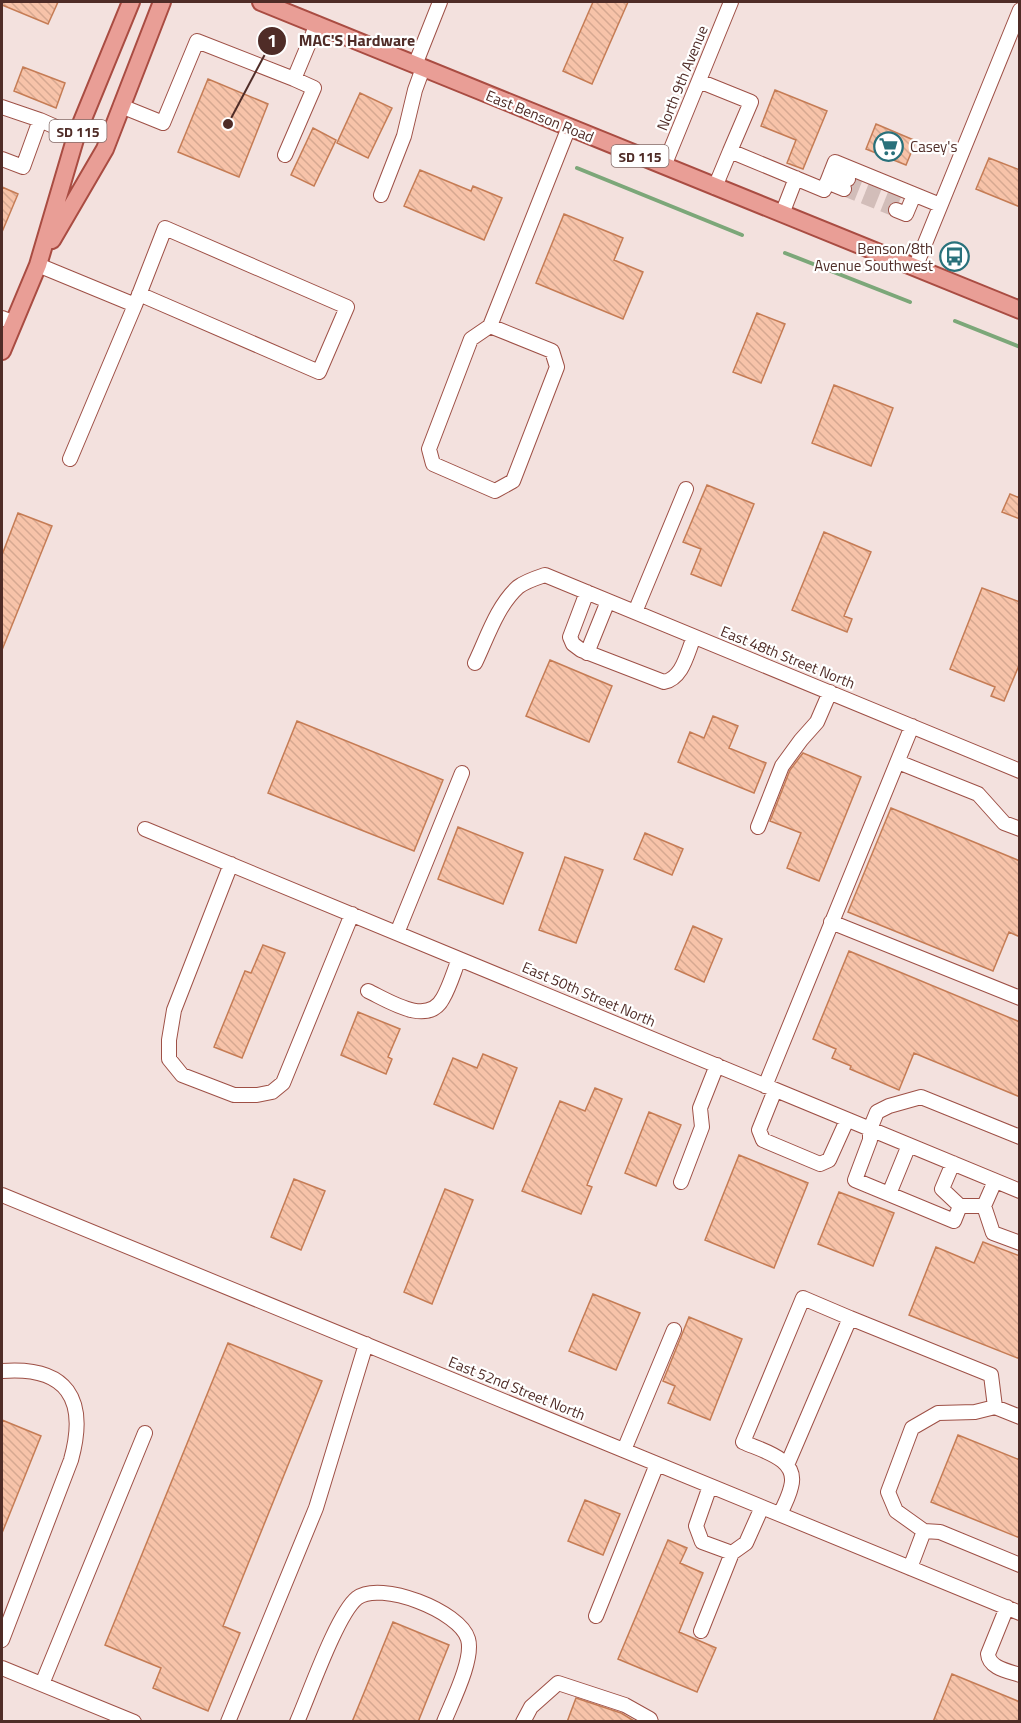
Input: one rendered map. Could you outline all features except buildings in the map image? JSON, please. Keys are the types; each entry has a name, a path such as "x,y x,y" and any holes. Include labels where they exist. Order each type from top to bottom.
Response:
{"main road":[{"name":"SD 115","path":"38,265 76,136 131,2"},
{"name":"SD 115","path":"2,351 8,320 105,149 162,2"},
{"name":"East Benson Road","path":"261,2 1020,310"}],"street":[{"path":"381,195 404,136 419,67 440,2"},
{"name":"North 9th Avenue","path":"664,166 731,2"},
{"path":"915,268 1020,10"},
{"path":"294,79 316,24"},
{"path":"121,106 163,123 196,41 314,88 285,155"},
{"path":"699,81 751,102 715,187"},
{"path":"2,107 76,136"},
{"path":"2,159 23,167 40,120"},
{"path":"490,326 552,351 557,367 513,481 495,490 433,465 429,449 471,339 490,326 569,127"},
{"path":"730,151 824,190 835,162 905,202 940,206"},
{"path":"829,177 846,184"},
{"path":"782,214 796,178"},
{"path":"38,265 137,299 319,372 347,307 165,228 137,299 70,459"},
{"path":"634,612 686,489"},
{"name":"East 48th Street North","path":"475,663 502,609 517,588 545,575 1020,771"},
{"path":"587,592 570,637 573,644 587,653 664,682 678,676 694,637"},
{"path":"587,653 608,601"},
{"path":"758,827 782,766 817,722 830,692"},
{"path":"847,1120 829,1160 820,1164 763,1140 759,1130 770,1088 831,922 912,726"},
{"path":"898,762 978,794 1005,823 1020,829"},
{"path":"397,933 462,773"},
{"name":"East 50th Street North","path":"145,828 1020,1191"},
{"path":"231,864 174,1010 169,1040 169,1059 182,1075 234,1095 257,1095 272,1092 284,1083 352,914"},
{"path":"831,922 1020,998"},
{"path":"368,992 409,1009 423,1012 443,1000 459,959"},
{"path":"681,1182 702,1127 700,1108 717,1065"},
{"path":"960,1206 954,1221 855,1180 870,1140 870,1129 877,1112 889,1106 921,1097 1020,1137"},
{"path":"889,1194 909,1145"},
{"path":"953,1163 942,1190 960,1206 984,1206"},
{"path":"995,1181 984,1206 993,1233 1020,1243"},
{"name":"East 52nd Street North","path":"2,1195 1013,1610"},
{"path":"780,1515 792,1486 792,1475 788,1465 780,1458 743,1443 803,1298 991,1375 995,1407"},
{"path":"788,1465 850,1318"},
{"path":"624,1450 674,1330"},
{"path":"228,1722 316,1508 366,1344"},
{"path":"2,1371 39,1372 54,1379 66,1389 79,1422 78,1438 71,1460 2,1640"},
{"path":"1020,1417 995,1407 975,1412 938,1413 912,1428 888,1492 896,1511 924,1531 940,1532 1020,1565"},
{"path":"42,1684 145,1433"},
{"path":"596,1616 657,1464"},
{"path":"710,1486 696,1526 702,1542 732,1553"},
{"path":"701,1631 732,1553 746,1543 762,1507"},
{"path":"910,1568 924,1531"},
{"path":"297,1722 348,1607 355,1599 371,1591 384,1592 426,1605 446,1614 463,1628 469,1646 467,1660 444,1722"},
{"path":"1013,1610 988,1654 988,1660 992,1665 1020,1675"},
{"path":"2,1668 42,1684 104,1716 134,1722"},
{"path":"524,1722 531,1707 558,1683 625,1705 650,1719 651,1722"}],"waterway":[{"path":"577,168 742,235"},
{"path":"785,253 910,302"},
{"path":"955,321 1020,347"}],"tunnel":[{"path":"848,179 900,200"},
{"path":"844,189 896,210"}],"place":[{"name":"MAC'S Hardware","path":"228,124"},
{"name":"Casey's","path":"889,146"},
{"name":"Benson/8th Avenue Southwest","path":"954,257"}]}
